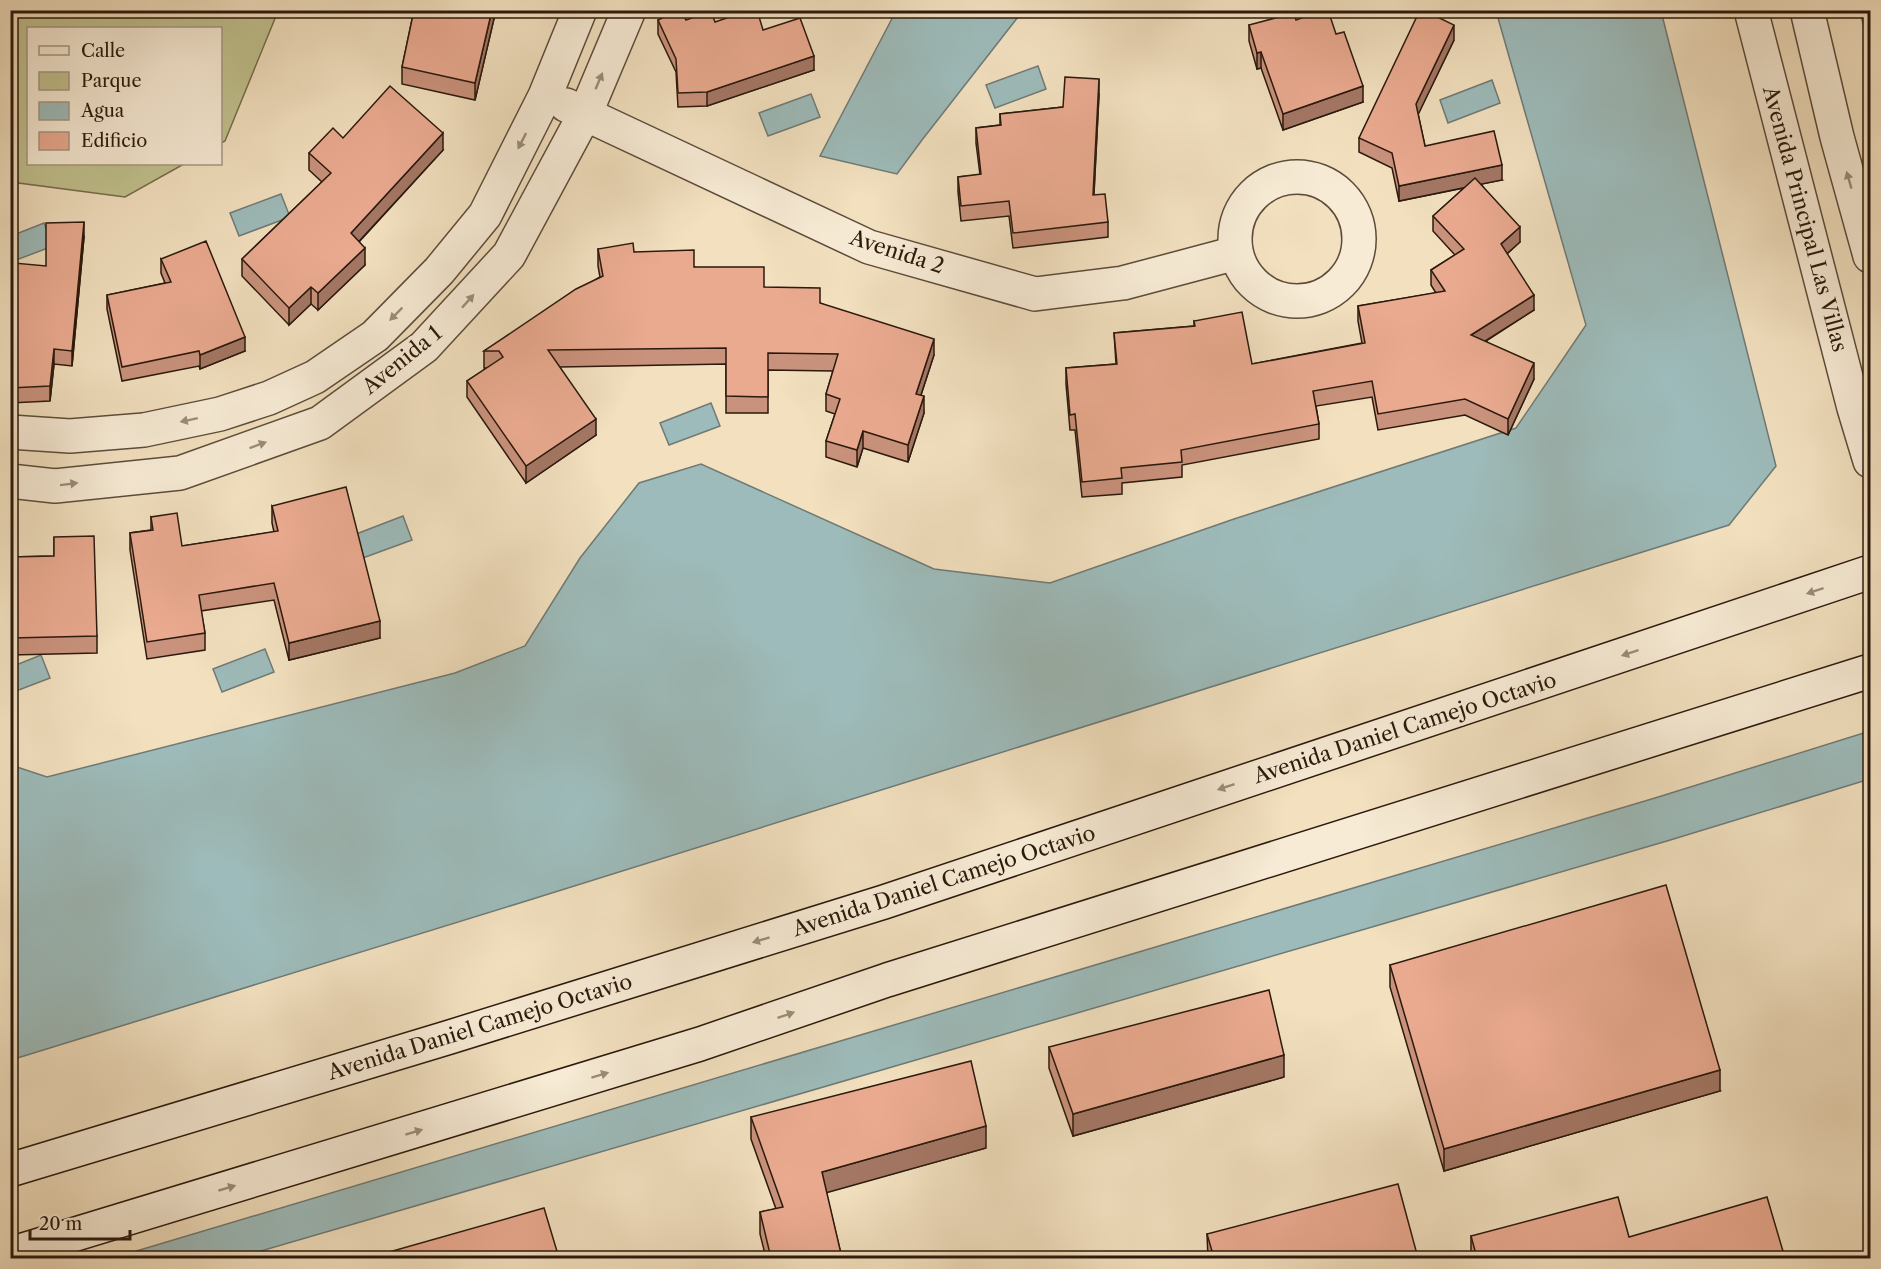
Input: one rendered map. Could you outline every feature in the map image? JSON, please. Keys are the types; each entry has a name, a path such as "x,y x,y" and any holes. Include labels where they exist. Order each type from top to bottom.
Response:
{"main road":[{"name":"Avenida 1","path":"10,432 70,436 144,430 220,414 269,398 315,377 375,336 439,271 485,215 545,96 580,10"},
{"name":"Avenida 1","path":"10,481 55,486 180,473 320,423 424,347 509,255 585,114 629,10"},
{"name":"Avenida Principal Las Villas","path":"1751,10 1870,462"},
{"path":"1807,10 1837,137 1870,256"},
{"name":"Avenida 2","path":"545,96 869,247 1035,294 1123,282 1236,254"},
{"name":"Avenida Daniel Camejo Octavio","path":"10,1170 461,1034 884,902 1870,572"},
{"path":"10,1254 700,1044 887,980 1870,671"}],"green space":[{"path":"11,10 278,10 225,141 222,142 222,27 27,27 27,165 182,165 125,197 11,182"}],"water":[{"path":"896,11 1051,11 1018,17 897,174 820,156"},
{"path":"1496,11 1661,11 1776,466 1729,525 11,1060 11,765 47,777 455,673 525,646 580,558 639,483 701,464 934,569 1050,583 1234,519 1516,428 1586,325"},
{"path":"1860,11 1870,11 1870,54"},
{"path":"1038,66 1046,89 995,108 986,85"},
{"path":"1492,80 1500,103 1448,123 1440,100"},
{"path":"811,94 820,117 768,136 759,113"},
{"path":"281,194 290,217 239,236 230,213"},
{"path":"44,223 53,246 11,262 11,236"},
{"path":"711,403 720,426 669,445 660,423"},
{"path":"403,516 412,540 360,559 351,536"},
{"path":"265,649 274,672 222,692 213,669"},
{"path":"41,655 50,678 11,693 11,667"},
{"path":"1870,731 1870,779 1667,841 237,1258 113,1258 1655,798"}],"building":[{"path":"414,10 492,10 475,83 402,67"},
{"path":"679,10 686,20 711,11 715,22 750,10 757,10 763,30 800,18 814,56 707,92 678,93 676,59 658,20"},
{"path":"1328,10 1336,34 1344,32 1363,86 1283,114 1261,52 1257,53 1249,25 1294,13 1296,20"},
{"path":"1420,10 1454,25 1416,104 1425,146 1494,131 1502,165 1399,186 1392,153 1359,138"},
{"path":"1065,77 1099,79 1093,195 1105,194 1108,222 1013,233 1009,201 961,206 958,177 981,174 976,128 1001,125 1000,114 1063,107"},
{"path":"390,86 443,133 351,233 365,248 318,293 311,287 289,308 242,259 331,173 309,153 333,128 343,138"},
{"path":"1475,178 1520,227 1501,244 1534,295 1471,335 1534,363 1508,419 1465,399 1378,414 1372,381 1313,391 1319,424 1181,450 1182,462 1121,468 1122,478 1082,482 1075,414 1070,415 1066,368 1117,364 1114,333 1195,326 1194,321 1242,312 1252,364 1365,343 1358,306 1445,291 1431,270 1464,249 1433,216"},
{"path":"84,222 72,351 54,349 50,386 10,388 10,301 14,263 46,266 46,223"},
{"path":"206,241 245,337 200,355 199,351 122,367 107,295 171,282 161,259"},
{"path":"633,243 634,252 694,250 694,267 764,267 764,287 820,288 820,303 934,339 916,394 924,396 908,445 863,431 857,450 826,441 840,399 826,394 838,354 768,353 768,397 726,396 726,348 548,350 596,419 526,466 467,381 503,357 499,351 484,351 576,289 603,276 598,249"},
{"path":"346,487 380,621 289,643 274,583 199,595 205,633 147,642 130,533 153,530 151,517 177,513 182,546 278,531 272,506"},
{"path":"94,536 97,636 11,638 10,557 54,556 54,537"},
{"path":"1666,885 1720,1070 1444,1149 1390,965"},
{"path":"1269,990 1284,1055 1073,1114 1049,1047"},
{"path":"971,1061 986,1126 822,1172 842,1258 771,1258 760,1212 783,1207 751,1117"},
{"path":"1398,1184 1418,1258 1214,1258 1207,1234"},
{"path":"1618,1197 1629,1237 1767,1197 1785,1258 1477,1258 1471,1236"},
{"path":"544,1208 559,1258 368,1258"}]}
